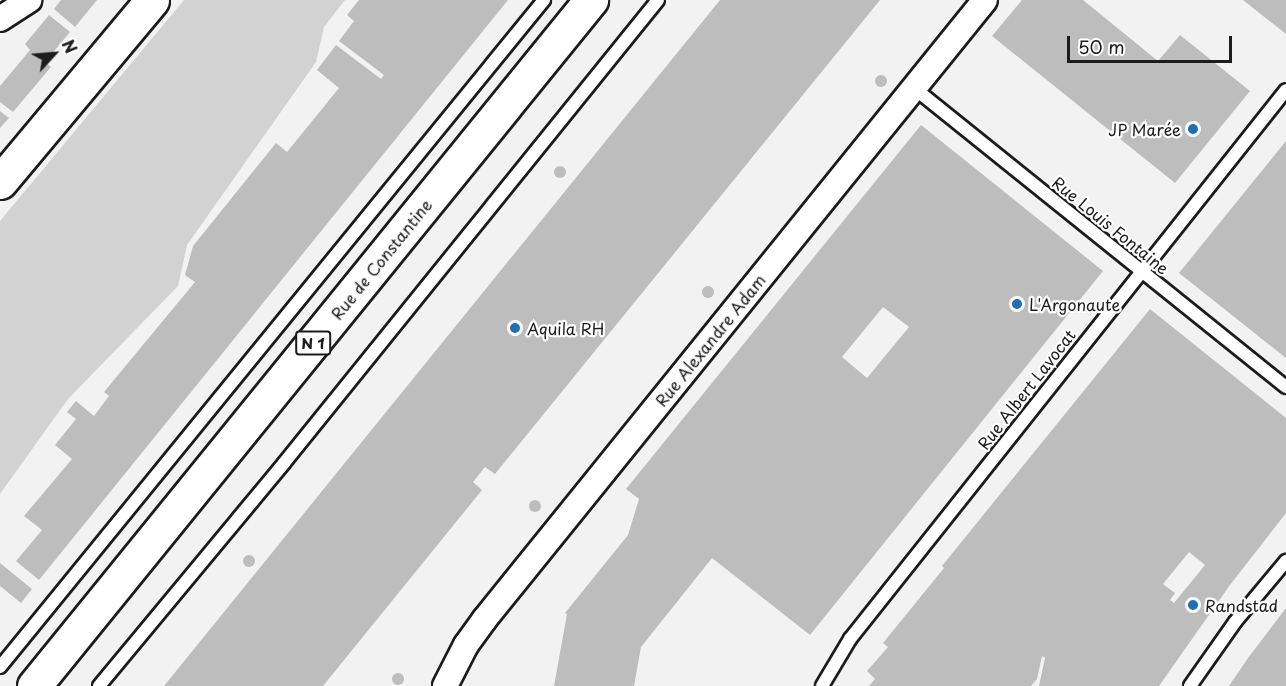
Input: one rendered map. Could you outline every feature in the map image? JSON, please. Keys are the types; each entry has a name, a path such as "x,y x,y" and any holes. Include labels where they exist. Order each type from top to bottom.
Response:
{"main road":[{"path":"0,182 152,0"},
{"name":"Rue de Constantine","path":"34,686 591,0"}],"street":[{"path":"0,19 29,0"},
{"name":"Rue Alexandre Adam","path":"445,686 466,645 484,620 985,0"}],"lane":[{"path":"0,667 544,0"},
{"path":"99,686 292,453 658,0"},
{"name":"Rue Louis Fontaine","path":"914,88 1286,387"},
{"name":"Rue Albert Lavocat","path":"822,686 850,639 1286,90"},
{"path":"1190,686 1235,622 1286,561"}],"shaded area":[{"path":"184,0 345,0 324,27 316,62 187,245 178,286 68,399 0,494 0,221"}],"building":[{"path":"61,0 97,0 75,27 54,9"},
{"path":"359,0 508,0 39,580 16,561 42,530 24,516 72,459 55,445 76,419 67,412 76,401 94,416 109,396 104,392 195,282 185,275 193,246 276,143 287,152 339,88 317,70 336,45 381,79 384,75 339,41 354,21 347,15"},
{"path":"720,0 880,0 495,474 485,467 473,482 482,490 323,686 164,686"},
{"path":"1022,0 1083,0 1158,61 1180,35 1250,91 1175,183 992,36"},
{"path":"1243,0 1286,0 1286,34"},
{"path":"49,15 70,32 45,62 51,67 13,112 0,102 0,86 30,50 25,44"},
{"path":"883,75 887,81 883,87 879,87 875,79"},
{"path":"0,111 9,118 0,128"},
{"path":"921,125 1103,271 810,635 712,558 641,647 634,686 554,686 567,614 565,613 628,535 639,499 626,489","holes":["883,307 909,327 867,378 842,357"]},
{"path":"1286,141 1286,358 1179,273"},
{"path":"562,166 566,172 562,178 558,178 554,170"},
{"path":"710,286 714,292 710,298 706,298 702,290"},
{"path":"1150,309 1286,418 1286,513 1230,585 1159,686 1039,686 1045,658 1042,656 1037,679 1031,686 869,686 875,679 867,671 888,647 883,643 944,568 942,566","holes":["1189,552 1205,565 1174,603 1170,600 1175,593 1163,584"]},
{"path":"537,500 541,506 537,512 533,512 529,504"},
{"path":"251,555 255,561 251,567 247,567 243,559"},
{"path":"0,563 32,589 21,603 0,586"},
{"path":"1286,608 1286,686 1229,686 1248,658"},
{"path":"400,673 404,679 400,685 396,685 392,677"}],"place":[{"name":"JP Marée","path":"1193,129"},
{"name":"L'Argonaute","path":"1017,304"},
{"name":"Aquila RH","path":"515,328"},
{"name":"Randstad","path":"1193,605"}]}
